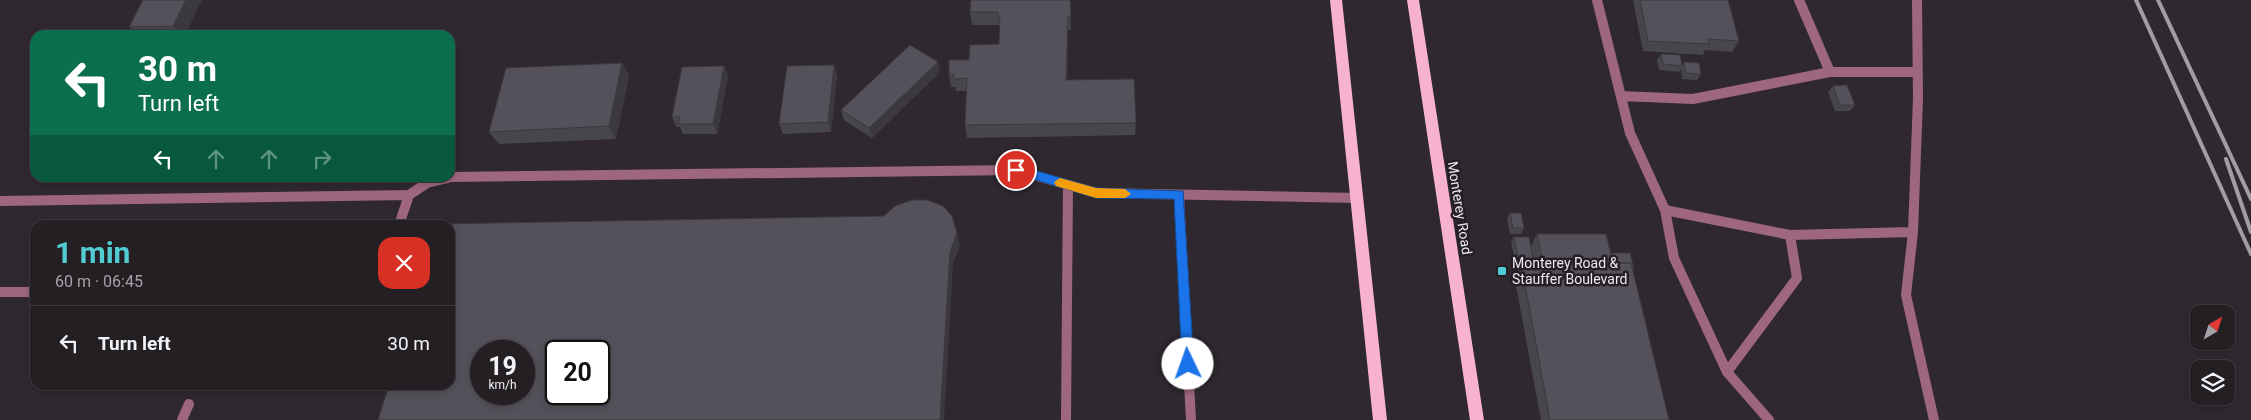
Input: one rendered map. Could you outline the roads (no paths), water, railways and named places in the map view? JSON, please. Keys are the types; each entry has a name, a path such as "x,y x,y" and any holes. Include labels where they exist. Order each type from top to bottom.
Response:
{"main road":[{"path":"1336,0 1380,420"},
{"name":"Monterey Road","path":"1413,0 1477,420"}],"lane":[{"path":"1598,0 1630,133 1665,210 1674,258 1727,372 1769,420"},
{"path":"1799,0 1830,72"},
{"path":"1917,0 1918,72 1913,232 1906,295 1934,420"},
{"path":"1621,96 1693,99 1830,72 1918,72"},
{"path":"455,177 1016,170 1096,193 1357,198"},
{"path":"0,202 410,195 431,182"},
{"path":"1066,420 1068,319 1065,293 1068,185"},
{"path":"401,220 410,195"},
{"path":"1179,195 1191,420"},
{"path":"1665,210 1790,236 1913,232"},
{"path":"1727,372 1797,278 1790,236"},
{"path":"0,292 30,292"},
{"path":"182,420 189,404"}],"railway":[{"path":"2136,0 2251,254"},
{"path":"2158,0 2251,199"},
{"path":"2226,159 2251,232"}],"place":[{"name":"Monterey Road & Stauffer Boulevard","path":"1502,271"}]}
